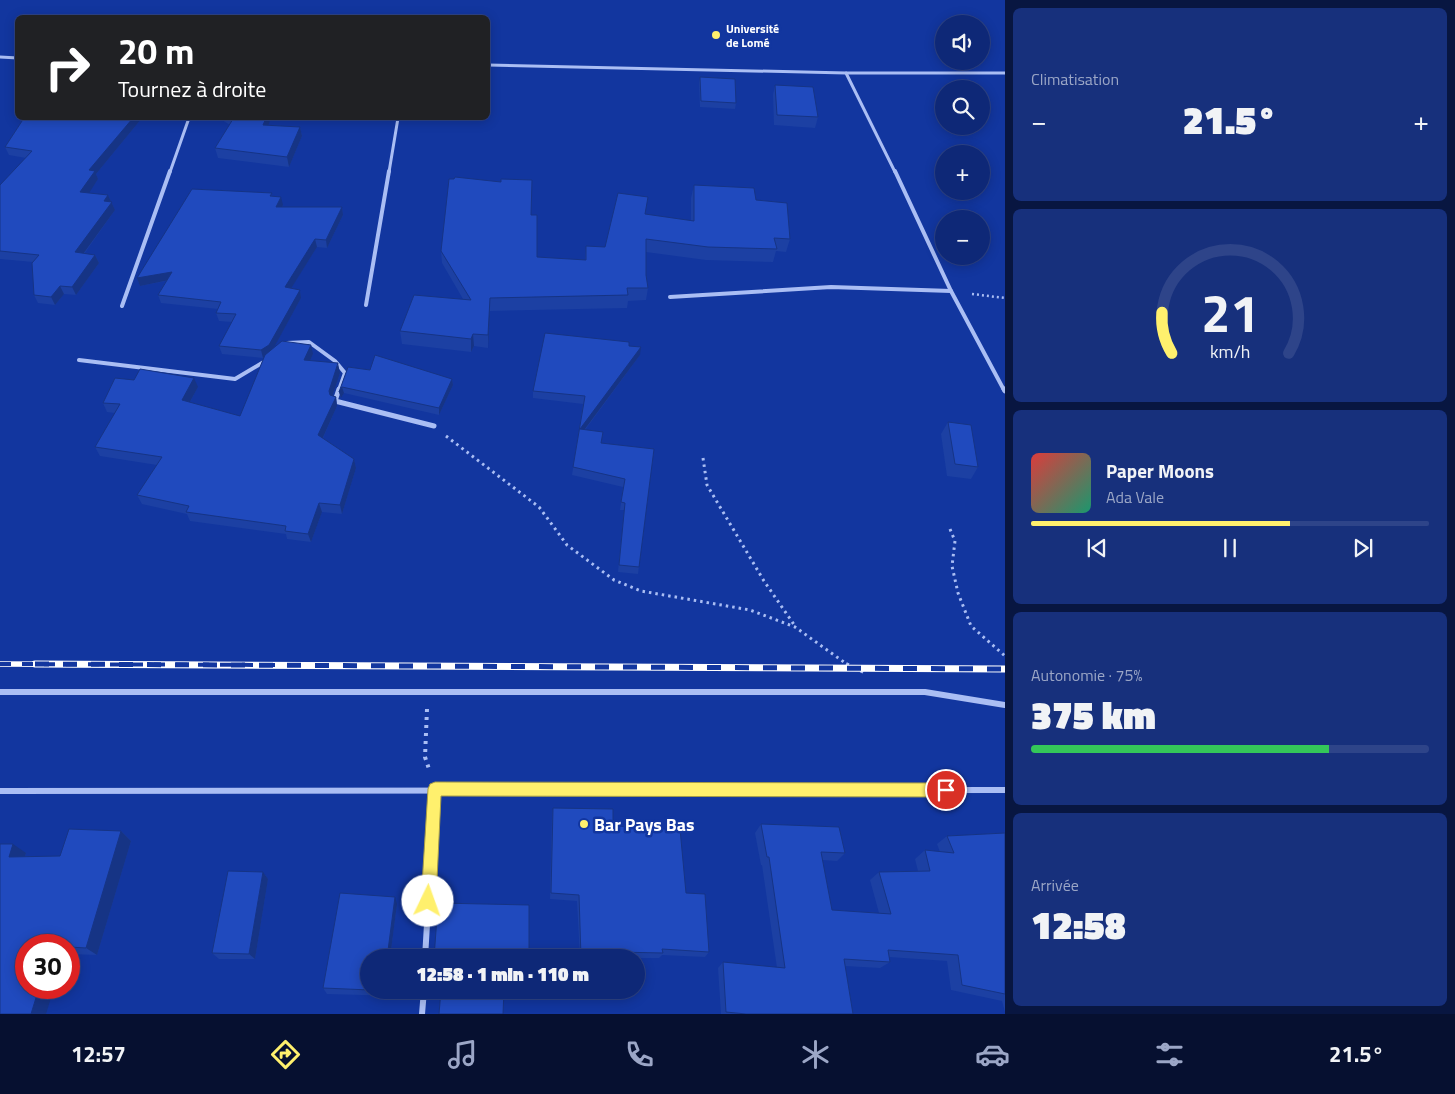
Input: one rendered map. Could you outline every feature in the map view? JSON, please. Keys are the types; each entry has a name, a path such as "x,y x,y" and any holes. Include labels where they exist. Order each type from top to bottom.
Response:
{"street":[{"path":"1,59 15,58"},
{"path":"490,66 1005,73"},
{"path":"846,72 912,206 951,292 1005,391"},
{"path":"122,306 188,120"},
{"path":"366,306 398,120"},
{"path":"670,297 832,287 951,292"},
{"path":"281,349 288,342 309,342 335,361 345,373 335,400 434,426"},
{"path":"79,360 235,379 274,356"},
{"path":"0,692 925,692 1005,705"},
{"path":"0,791 435,789 1005,790"},
{"path":"426,949 435,789"},
{"path":"422,1014 423,999"}],"path":[{"path":"951,292 1005,298"},
{"path":"434,426 539,507 567,545 614,580 641,591 750,610 795,627 853,669 871,675"},
{"path":"703,458 707,486 764,581 795,627"},
{"path":"950,528 955,541 952,566 958,593 971,626 1005,656"},
{"path":"425,757 428,721"}],"building":[{"path":"700,77 735,79 736,103 701,101"},
{"path":"775,85 813,87 818,117 777,115"},
{"path":"23,120 131,120 89,170 95,171 80,192 108,195 104,201 112,202 75,252 95,255 72,287 60,286 51,297 34,295 32,263 39,255 0,251 0,185 32,151 5,147"},
{"path":"232,120 265,120 263,125 300,127 287,157 215,148"},
{"path":"455,177 501,182 501,179 532,180 531,215 537,215 537,257 586,260 586,246 605,247 618,193 648,197 645,214 694,221 694,185 754,188 756,200 787,203 790,239 774,238 777,249 708,247 646,239 648,288 627,288 628,295 490,298 488,335 473,334 471,339 400,331 414,295 471,300 441,251 449,179 454,179"},
{"path":"192,189 272,193 270,196 281,197 276,207 342,207 326,240 315,239 285,287 300,290 269,345 261,350 219,346 236,314 216,313 221,302 158,295 172,272 137,278"},
{"path":"545,333 629,342 629,346 641,347 580,429 603,432 601,443 654,449 639,567 619,565 625,503 621,502 625,479 573,467 585,396 533,391"},
{"path":"282,341 311,345 304,360 338,363 329,391 330,395 336,397 318,435 354,459 340,505 319,503 308,534 285,531 286,526 186,512 189,506 137,495 162,457 95,447 120,404 103,403 115,378 134,380 140,369 194,378 182,400 240,416 265,355"},
{"path":"375,355 452,379 439,408 342,387 339,392 348,367 370,370"},
{"path":"948,422 971,425 978,467 955,464"},
{"path":"553,808 613,809 613,826 634,827 634,829 680,829 686,893 705,894 709,952 662,949 663,953 645,953 645,949 581,949 579,895 551,893"},
{"path":"761,824 839,827 845,853 821,852 832,910 891,914 879,872 930,871 925,850 954,853 947,836 1005,833 1005,994 962,985 958,955 888,950 890,962 844,959 853,1014 746,1014 726,1012 723,962 785,968 769,857 767,857"},
{"path":"69,829 121,831 86,948 80,948 80,934 15,934 15,999 36,999 31,1014 0,1014 0,844 13,844 9,857 60,856"},
{"path":"228,871 263,872 249,954 212,953"},
{"path":"340,893 395,897 388,949 360,949 360,990 323,988"},
{"path":"438,903 529,905 529,949 435,949"},
{"path":"440,999 504,999 503,1014 439,1014"}],"railway":[{"path":"0,664 109,664"},
{"path":"35,664 109,664"},
{"path":"109,664 286,665"},
{"path":"109,664 1005,669"}],"place":[{"name":"Université de Lomé","path":"716,35"},
{"name":"Bar Pays Bas","path":"584,824"}],"route":[{"path":"428,901 435,789 946,790"}]}
